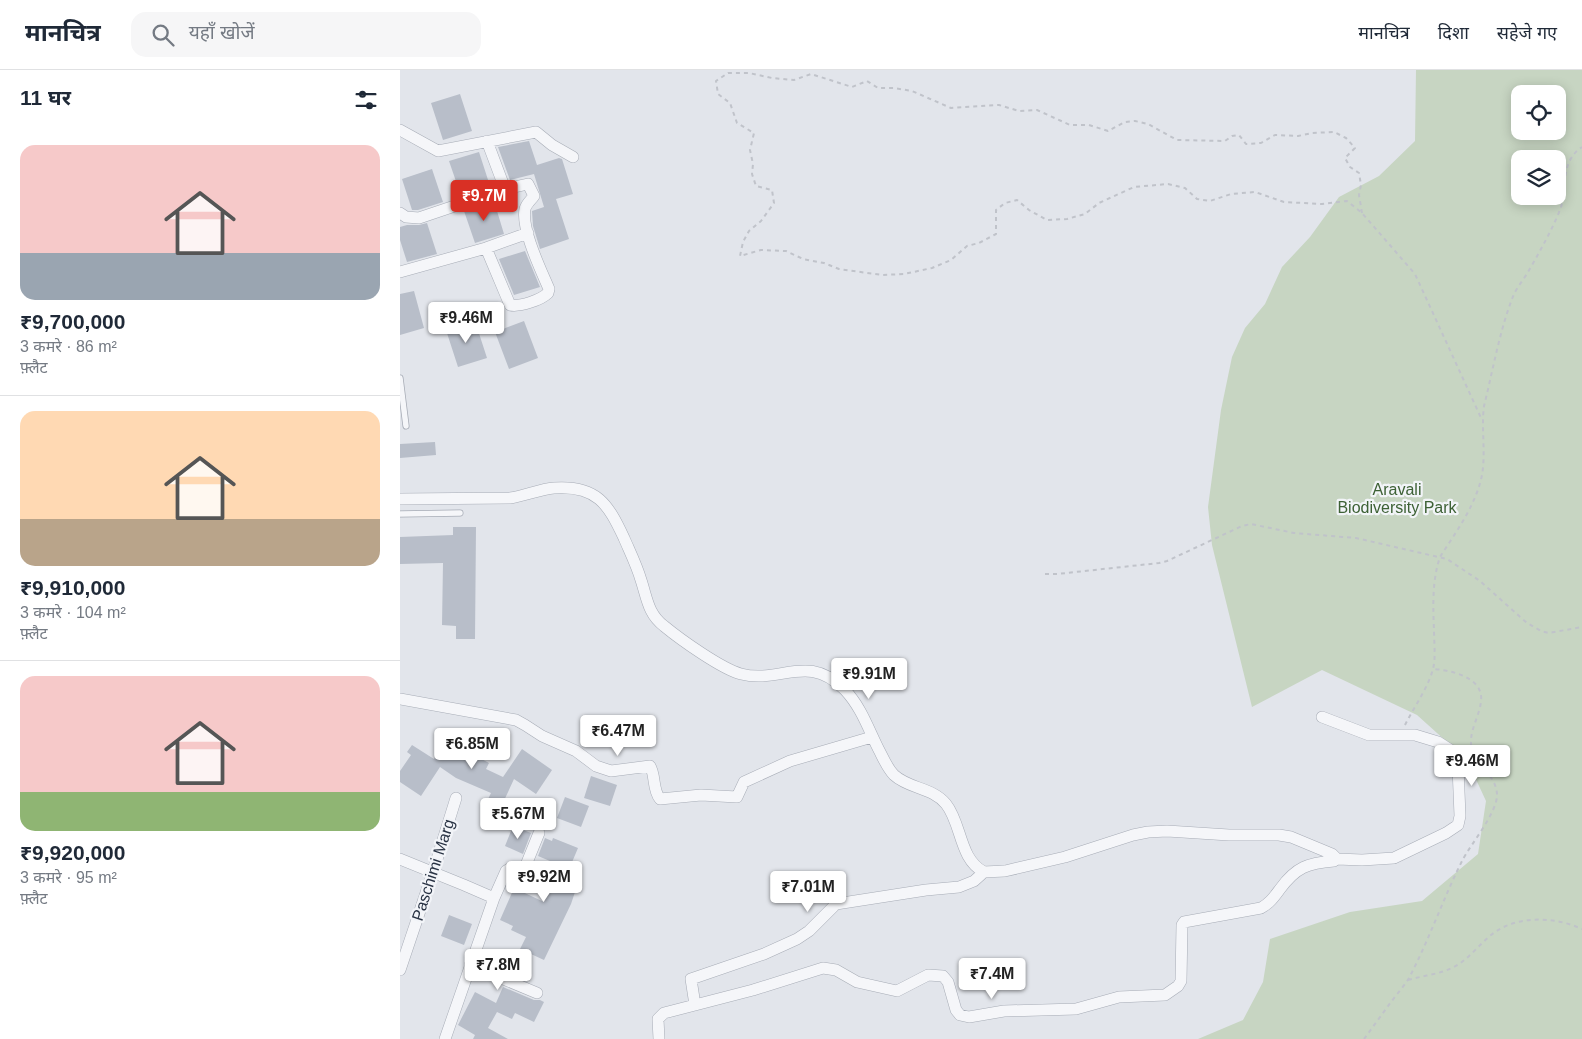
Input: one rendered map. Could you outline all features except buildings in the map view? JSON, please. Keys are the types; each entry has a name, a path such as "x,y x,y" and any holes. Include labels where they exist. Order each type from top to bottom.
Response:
{"street":[{"path":"400,130 438,150 536,132 552,145 573,157"},
{"path":"487,141 505,189"},
{"path":"400,213 419,218 505,189 525,184 530,186 534,196 526,207 525,220 549,289 548,293 544,297 515,306 510,305 486,248"},
{"path":"400,272 486,248 528,233"},
{"path":"400,499 510,498 555,488 571,489 594,495 602,501 614,517 637,569 649,608 664,626 720,664 742,674 762,675 804,670 815,671 831,678 857,705 893,775 910,784 930,791 938,796 947,806 972,862 984,872 1005,871 1065,857 1133,835 1167,831 1229,836 1279,835 1291,837 1332,854 1338,859"},
{"path":"400,699 516,720 542,736 576,751 596,766 611,772 650,766 655,793 660,799 701,795 737,797 744,782 790,761 872,737"},
{"path":"659,1039 658,1024 660,1015 753,990 823,968 836,970 857,982 898,991 928,975 943,976 948,982 956,1010 960,1015 969,1017 1010,1011 1076,1009 1119,997 1165,995 1178,986 1181,981 1182,926 1184,922 1261,908 1270,902 1290,876 1301,868 1315,863 1338,859 1380,860 1394,858 1446,833 1458,825 1460,816 1458,767 1452,751 1438,742 1415,735 1369,735 1322,717"},
{"name":"Paschimi Marg","path":"400,970 456,798"},
{"path":"445,1039 494,898 507,870 511,868 524,870 539,833"},
{"path":"400,859 494,898"},
{"path":"695,1005 691,979 764,954 797,939 809,931 836,904 967,885 980,877 984,872"},
{"path":"470,965 537,993"}],"lane":[{"path":"400,378 406,426"},
{"path":"400,514 460,513"}],"path":[{"path":"1362,213 1359,195 1361,185 1359,172 1350,167 1345,158 1355,148 1346,138 1334,132 1298,136 1275,135 1261,143 1246,144 1239,135 1232,136 1225,141 1177,140 1148,124 1135,121 1125,122 1108,131 1090,125 1070,125 1037,110 1019,111 999,105 951,108 912,91 878,88 867,81 852,87 811,74 794,80 772,78 749,72 728,73 716,81 718,94 730,103 737,123 754,133 750,150 753,164 752,174 756,186 772,190 774,203 761,221 749,231 743,242 740,256 761,250 786,251 803,259 824,263 838,269 882,275 904,274 932,268 951,260 967,246 979,243 996,234 996,210 1005,203 1017,200 1029,210 1047,220 1067,219 1085,214 1099,203 1134,187 1168,184 1185,188 1197,199 1210,201 1231,194 1255,192 1284,202 1322,204 1347,201 1362,213 1415,274 1482,420"},
{"path":"1400,734 1433,669 1435,577 1440,557 1472,504 1482,475 1482,420 1484,406 1509,308 1515,292 1551,232 1561,207 1565,174 1571,158 1577,150 1582,148"},
{"path":"1045,574 1137,566 1159,562 1242,526 1251,524 1294,533 1356,538 1440,557 1452,562 1480,581 1527,623 1541,631 1549,633 1582,627"},
{"path":"1364,1039 1408,980 1447,970 1459,964 1499,928 1522,920 1548,920 1582,929"}],"green space":[{"name":"Aravali Biodiversity Park","path":"1416,70 1582,70 1582,1039 1198,1039 1243,1020 1263,982 1270,939 1350,912 1422,901 1478,854 1486,801 1467,760 1417,715 1322,670 1252,707 1212,545 1208,507 1221,410 1232,357 1245,328 1265,304 1282,267 1310,237 1339,197 1379,176 1415,141"}]}
